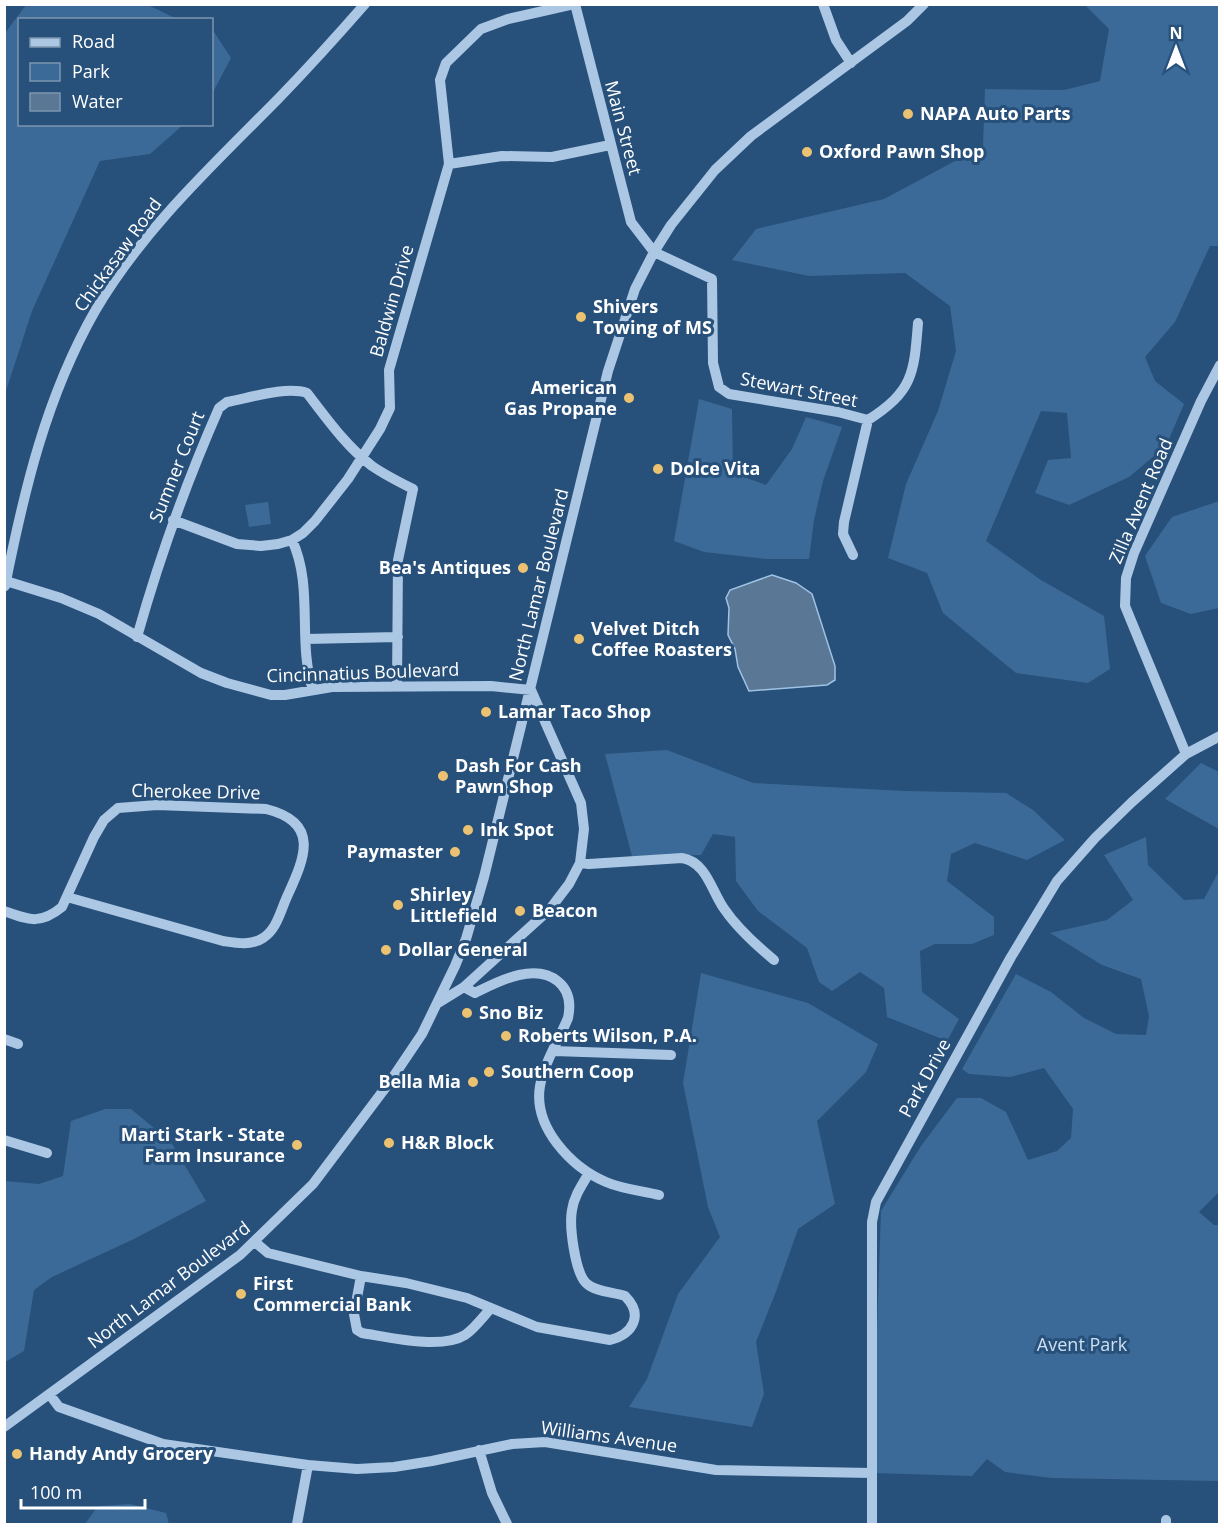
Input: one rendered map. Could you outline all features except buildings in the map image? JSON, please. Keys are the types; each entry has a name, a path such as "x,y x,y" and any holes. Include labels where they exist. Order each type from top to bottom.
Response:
{"street":[{"name":"Chickasaw Road","path":"5,584 27,484 49,408 71,357 96,310 158,222 302,74 365,4"},
{"name":"Main Street","path":"574,4 631,222 654,252"},
{"name":"Baldwin Drive","path":"173,520 246,545 270,545 292,540 315,521 348,479 380,429 390,408 389,370 449,164 440,80 446,63 481,28 508,19 574,4"},
{"path":"823,4 836,40 851,63"},
{"name":"North Lamar Boulevard","path":"4,1427 213,1276 255,1242 313,1184 341,1149 422,1034 438,1004 466,939 491,853 608,371 635,289 671,225 715,170 751,136 907,21 924,4"},
{"path":"449,164 502,156 552,157 610,145"},
{"name":"Stewart Street","path":"654,252 712,279 713,363 719,387 729,394 838,412 868,420"},
{"path":"852,555 843,534 844,522 868,420 895,401 908,381 913,369 918,323"},
{"name":"Zilla Avent Road","path":"1186,754 1125,606 1126,578 1134,553 1201,401 1220,365"},
{"name":"Sumner Court","path":"137,637 150,588 173,520 219,408 227,402 290,390 307,393 338,435 361,457 386,475 413,489 398,560 398,637"},
{"path":"292,540 301,564 309,679 313,690"},
{"name":"Cincinnatius Boulevard","path":"5,584 61,598 99,614 201,673 252,691 271,695 285,695 332,687 491,686 531,690"},
{"path":"306,639 398,637 398,686"},
{"path":"438,1004 464,987 550,909 569,884 580,863 584,829 581,803 531,690"},
{"name":"Park Drive","path":"872,1524 872,1222 876,1202 1011,957 1057,882 1099,834 1186,754 1220,736"},
{"name":"Cherokee Drive","path":"4,911 35,920 44,919 62,907 104,820 118,808 157,806 266,809 282,813 290,818 304,838 305,849 300,866 273,929 262,939 252,943 240,944 223,941 67,897"},
{"path":"580,863 600,864 682,858 692,861 701,870 724,909 755,944 774,960"},
{"path":"464,987 475,993 507,978 532,974 543,974 561,983 570,1000 570,1009 544,1072 540,1088 542,1114 553,1137 567,1155 589,1173 606,1182 659,1195"},
{"path":"4,1039 18,1044"},
{"path":"554,1050 671,1054"},
{"path":"4,1140 47,1153"},
{"path":"255,1242 268,1253 361,1276 432,1289 467,1298 537,1327 610,1340 628,1333 635,1317 630,1301 625,1296 590,1286 577,1267 571,1211 577,1191 589,1173"},
{"path":"361,1276 354,1314 357,1330 362,1333 426,1342 447,1340 463,1336 491,1308"},
{"name":"Williams Avenue","path":"50,1395 59,1407 163,1444 308,1465 357,1469 394,1467 512,1444 545,1442 716,1470 872,1473"},
{"path":"479,1450 495,1500 507,1524"},
{"path":"297,1524 308,1465"}],"green space":[{"path":"26,5 148,5 175,18 18,18 18,126 182,126 150,154 100,161 32,311 5,394 5,33"},
{"path":"1085,5 1219,5 1219,246 1210,246 1175,322 1145,357 1155,381 1184,404 1166,446 1129,477 1069,505 1035,493 1048,460 1071,458 1067,413 1041,411 986,541 1041,580 1104,616 1110,669 1088,683 1016,673 943,613 927,573 888,558 906,484 938,411 956,351 950,306 905,273 809,276 732,260 756,229 884,199 983,146 985,89 1064,90 1100,81 1109,29"},
{"path":"213,31 231,58 213,92"},
{"path":"699,399 732,409 733,473 766,485 792,449 806,417 842,427 823,481 814,520 809,559 767,559 704,552 674,541"},
{"path":"1219,501 1219,608 1191,614 1161,603 1145,556 1172,517"},
{"path":"268,502 271,524 249,527 245,505"},
{"path":"667,750 753,783 905,791 1006,793 1033,810 1065,840 1027,860 975,843 951,854 947,881 994,917 994,935 972,944 935,944 920,951 922,992 959,1019 947,1041 887,1017 884,988 860,972 832,991 819,982 807,948 758,911 736,881 735,837 713,834 701,855 632,856 605,754"},
{"path":"1201,763 1219,772 1219,829 1165,799"},
{"name":"Avent Park","path":"1146,837 1148,865 1184,900 1204,899 1219,871 1219,1192 1199,1212 1214,1225 1219,1225 1219,1481 1051,1478 1005,1472 987,1459 972,1476 872,1473 881,1211 921,1146 957,1098 981,1098 1006,1112 1028,1160 1057,1151 1071,1138 1073,1109 1044,1068 1010,1077 969,1074 962,1069 1016,974 1051,992 1084,1018 1116,1034 1146,1035 1149,1016 1141,979 1102,965 1050,933 1107,920 1133,900 1104,855"},
{"path":"701,973 808,1003 878,1044 866,1072 817,1121 835,1204 798,1229 756,1342 764,1394 752,1427 629,1407 647,1379 678,1294 720,1237 708,1207 683,1083"},
{"path":"105,1109 131,1109 171,1142 206,1201 134,1239 52,1277 34,1290 24,1351 5,1362 5,1181 39,1184 63,1176 71,1121"},
{"path":"130,1504 166,1513 169,1524 85,1524 98,1506"}],"water":[{"path":"772,575 796,583 812,594 835,666 835,680 827,685 749,691 738,667 735,649 728,635 729,608 726,598 730,590"}],"place":[{"name":"NAPA Auto Parts","path":"908,114"},
{"name":"Oxford Pawn Shop","path":"807,152"},
{"name":"Shivers Towing of MS","path":"581,317"},
{"name":"American Gas Propane","path":"629,398"},
{"name":"Dolce Vita","path":"658,469"},
{"name":"Bea's Antiques","path":"523,568"},
{"name":"Velvet Ditch Coffee Roasters","path":"579,639"},
{"name":"Lamar Taco Shop","path":"486,712"},
{"name":"Dash For Cash Pawn Shop","path":"443,776"},
{"name":"Ink Spot","path":"468,830"},
{"name":"Paymaster","path":"455,852"},
{"name":"Shirley Littlefield","path":"398,905"},
{"name":"Beacon","path":"520,911"},
{"name":"Dollar General","path":"386,950"},
{"name":"Sno Biz","path":"467,1013"},
{"name":"Roberts Wilson, P.A.","path":"506,1036"},
{"name":"Southern Coop","path":"489,1072"},
{"name":"Bella Mia","path":"473,1082"},
{"name":"H&R Block","path":"389,1143"},
{"name":"Marti Stark - State Farm Insurance","path":"297,1145"},
{"name":"First Commercial Bank","path":"241,1294"},
{"name":"Handy Andy Grocery","path":"17,1454"}]}
